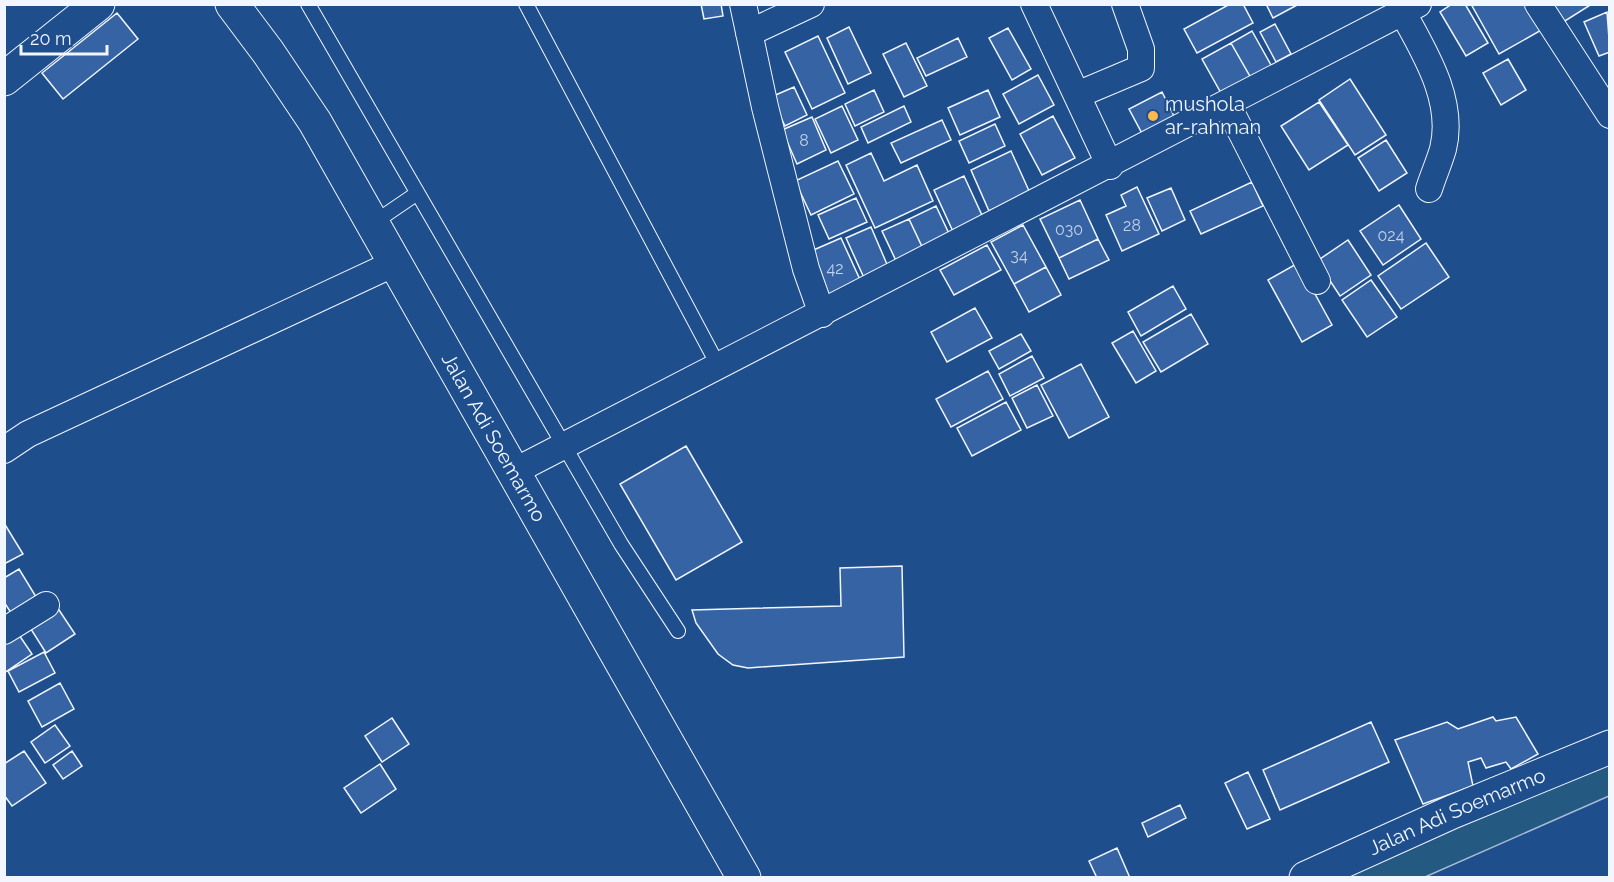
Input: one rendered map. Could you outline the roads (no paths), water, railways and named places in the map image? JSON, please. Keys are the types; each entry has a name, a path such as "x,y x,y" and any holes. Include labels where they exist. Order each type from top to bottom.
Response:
{"main road":[{"path":"4,79 98,4"},
{"name":"Jalan Adi Soemarmo","path":"232,4 268,52 315,122 744,878"},
{"name":"Jalan Adi Soemarmo","path":"1306,878 1452,812 1610,747"}],"street":[{"path":"743,4 765,107 806,269 822,314"},
{"path":"749,33 811,4"},
{"path":"1034,4 1110,166"},
{"path":"1077,95 1141,68 1141,49 1125,4"},
{"path":"1538,4 1610,115"},
{"path":"513,472 1411,9 1433,70 1444,118 1443,147 1429,189"},
{"path":"1227,104 1317,281"},
{"path":"4,450 28,434 395,263"},
{"path":"4,631 46,606"}],"lane":[{"path":"308,4 621,544 678,631"},
{"path":"526,4 718,367"},
{"path":"372,224 417,194"}],"place":[{"name":"mushola ar-rahman","path":"1153,116"}]}
